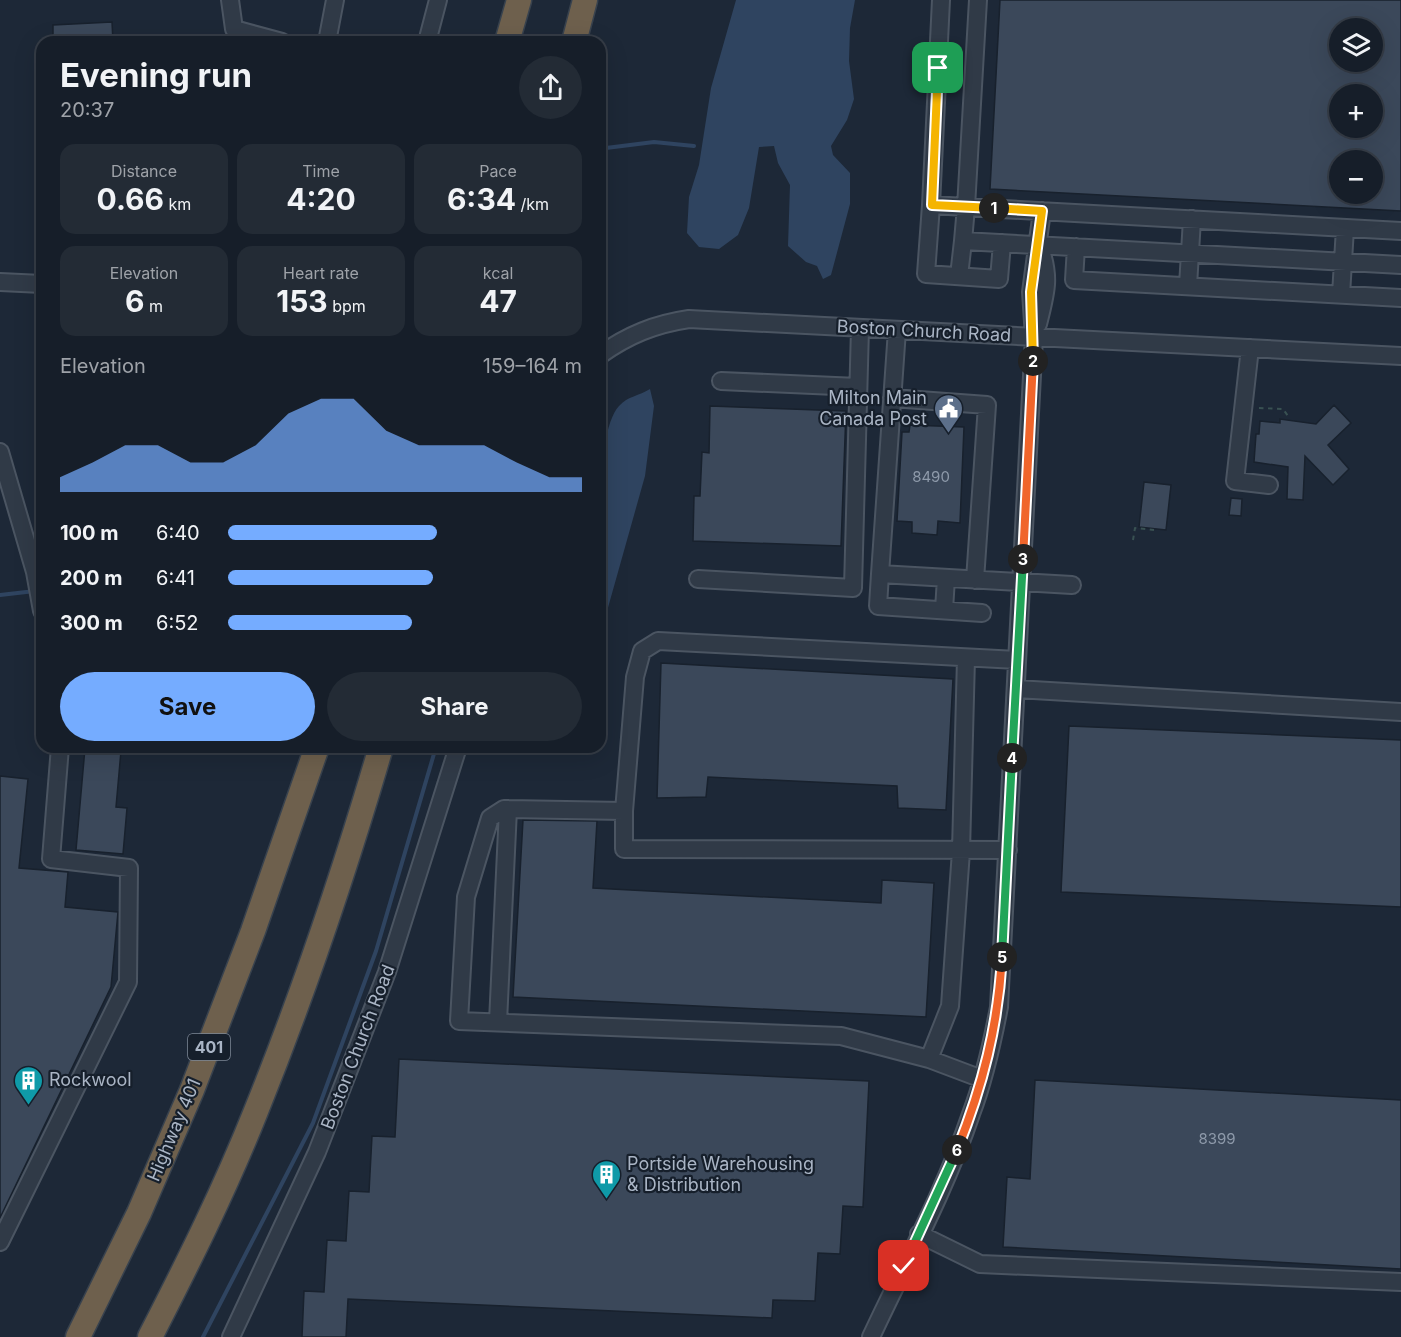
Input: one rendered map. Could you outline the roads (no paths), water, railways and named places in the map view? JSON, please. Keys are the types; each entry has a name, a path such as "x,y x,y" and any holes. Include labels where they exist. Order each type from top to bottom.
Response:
{"highway":[{"path":"509,36 519,0"},
{"path":"576,36 585,0"},
{"name":"Highway 401","path":"78,1337 139,1213 192,1090 253,931 315,753"},
{"path":"150,1337 201,1235 256,1113 315,958 379,753"}],"street":[{"path":"230,0 235,36"},
{"path":"328,36 335,0"},
{"path":"429,36 438,0"},
{"path":"941,0 932,205 926,274 999,279 1002,243"},
{"path":"959,276 966,207 978,0"},
{"path":"932,205 1401,231"},
{"path":"871,1337 948,1172 971,1115 999,1007 1034,337 1046,296 1047,267 1039,245 1042,211"},
{"path":"1188,286 1192,219"},
{"path":"1341,295 1345,228"},
{"path":"963,241 1401,265"},
{"path":"1076,247 1074,280 1401,298"},
{"path":"0,282 36,284"},
{"name":"Boston Church Road","path":"606,351 621,340 643,330 689,319 1401,356"},
{"path":"698,579 853,588 860,328"},
{"path":"897,330 878,606 981,613"},
{"path":"1250,348 1235,481 1269,485"},
{"path":"721,381 858,387"},
{"path":"892,398 987,405 975,580"},
{"path":"0,452 36,577"},
{"path":"880,574 1072,585"},
{"path":"944,610 946,578"},
{"path":"1008,850 624,849 624,811 635,677 642,651 658,641 1017,660"},
{"path":"929,1059 950,1006 960,850 966,658"},
{"path":"1016,689 1401,712"},
{"path":"0,1242 128,982 129,868 51,859 60,753"},
{"name":"Boston Church Road","path":"231,1337 317,1152 387,972 456,753"},
{"path":"624,811 507,809 490,818 466,897 459,1021 841,1036 929,1059 982,1079"},
{"path":"498,1022 507,809"},
{"path":"919,1234 980,1264 1401,1282"}],"water":[{"path":"736,0 855,0 850,28 849,61 854,99 847,120 831,146 833,155 850,173 850,204 831,275 823,279 817,266 806,262 788,246 790,185 778,163 774,146 759,147 749,208 738,235 719,249 699,247 687,233 689,197 699,165 711,88"},
{"path":"650,389 654,406 645,476 606,615 606,441 610,424 619,406 626,400"}],"waterway":[{"path":"606,148 654,142 694,146"},
{"path":"0,595 35,591"},
{"path":"203,1337 313,1123 376,951 434,753"}],"place":[{"name":"Milton Main Canada Post","path":"948,434"},
{"name":"Rockwool","path":"28,1106"},
{"name":"Portside Warehousing & Distribution","path":"606,1200"}]}
